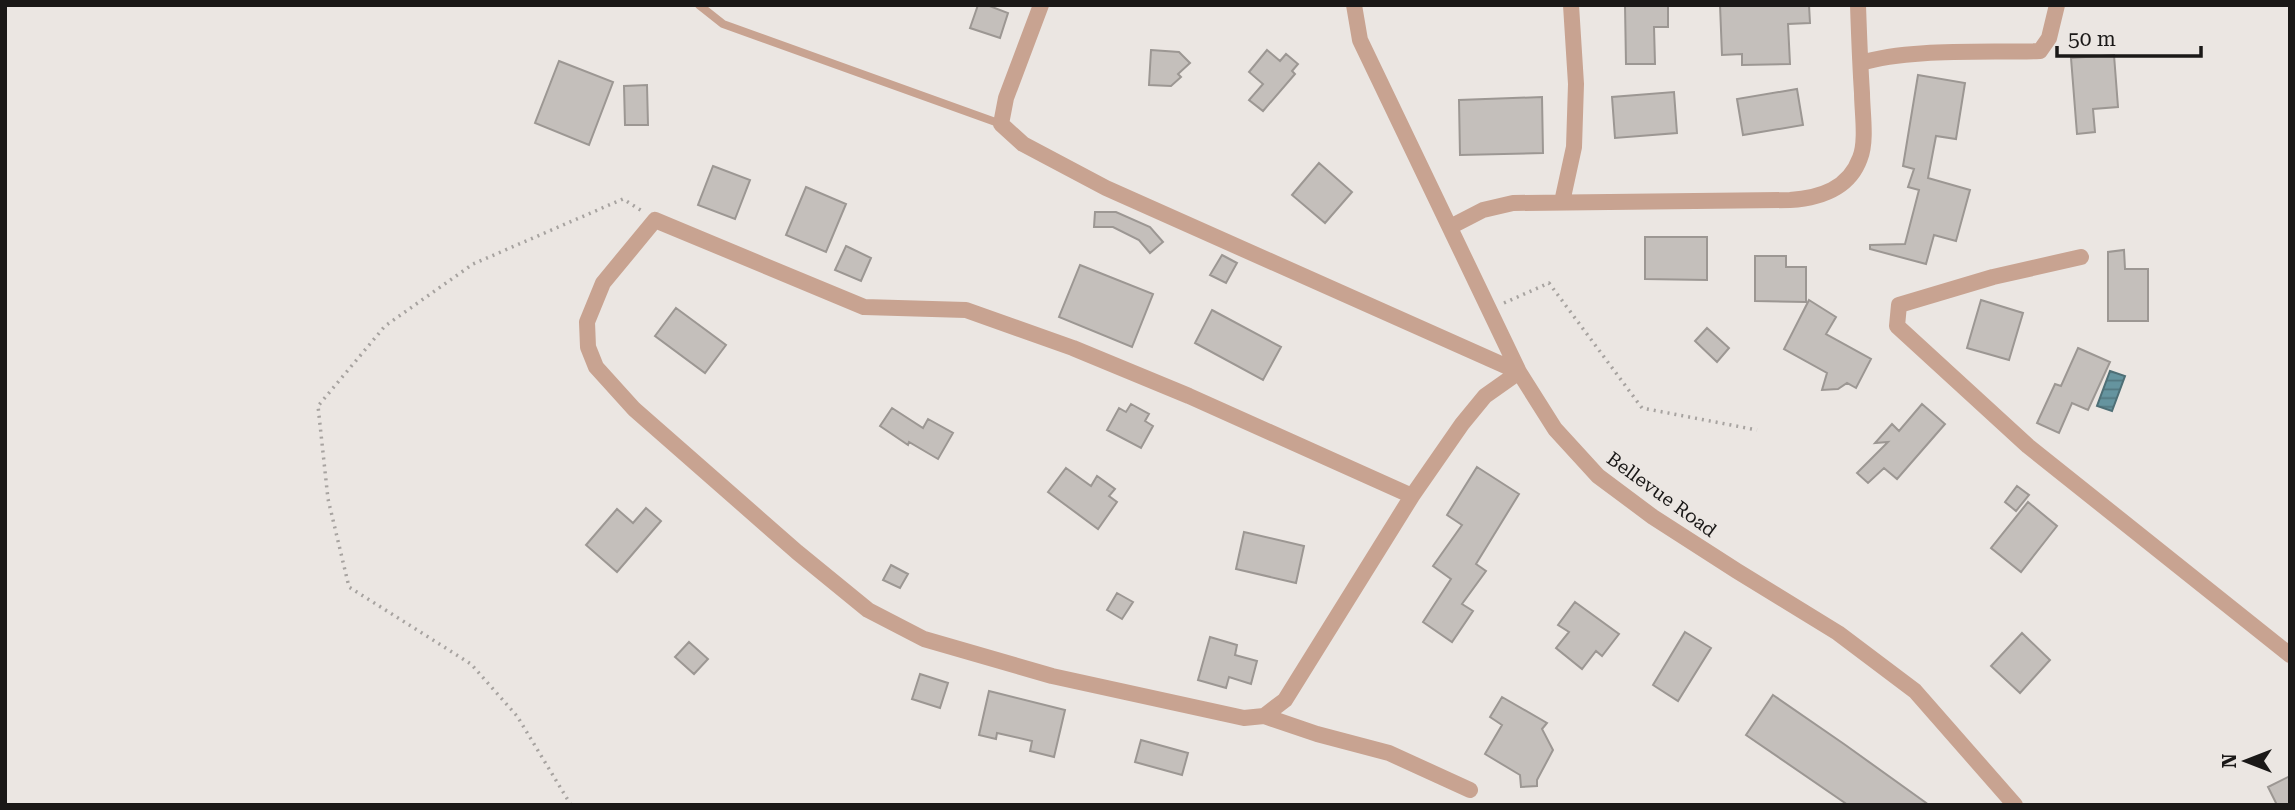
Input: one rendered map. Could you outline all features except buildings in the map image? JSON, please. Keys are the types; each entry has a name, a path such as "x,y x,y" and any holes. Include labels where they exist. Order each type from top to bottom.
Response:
{"street":[{"path":"1041,5 1006,99 1001,124 1023,144 1106,187 1519,372"},
{"name":"Bellevue Road","path":"1354,5 1360,40 1519,372 1555,429 1598,477 1726,565 1838,633 1915,691 2015,805"},
{"path":"1562,202 1574,147 1576,84 1571,5"},
{"path":"1450,227 1483,210 1503,205 1814,199 1837,189 1852,173 1861,157 1863,126 1858,5"},
{"path":"1861,63 1877,58 1935,54 2040,51 2049,38 2057,5"},
{"path":"1412,496 1189,396 1073,348 966,310 864,307 655,220 603,283 587,322 588,347 596,367 634,408 868,610 924,639 1052,676 1244,718 1265,716 1317,734 1390,753 1470,790"},
{"path":"2081,257 1993,277 1899,304 1896,326 2028,446 2290,655"},
{"path":"1265,716 1285,700 1412,496 1462,424 1485,396 1519,372"}],"lane":[{"path":"699,5 723,24 1001,124"}],"path":[{"path":"571,805 517,716 471,664 349,587 328,499 318,406 385,326 473,264 623,199 655,220"},
{"path":"1489,310 1549,283 1642,408 1757,429"}],"water":[{"path":"2110,371 2125,376 2112,411 2097,406"}]}
